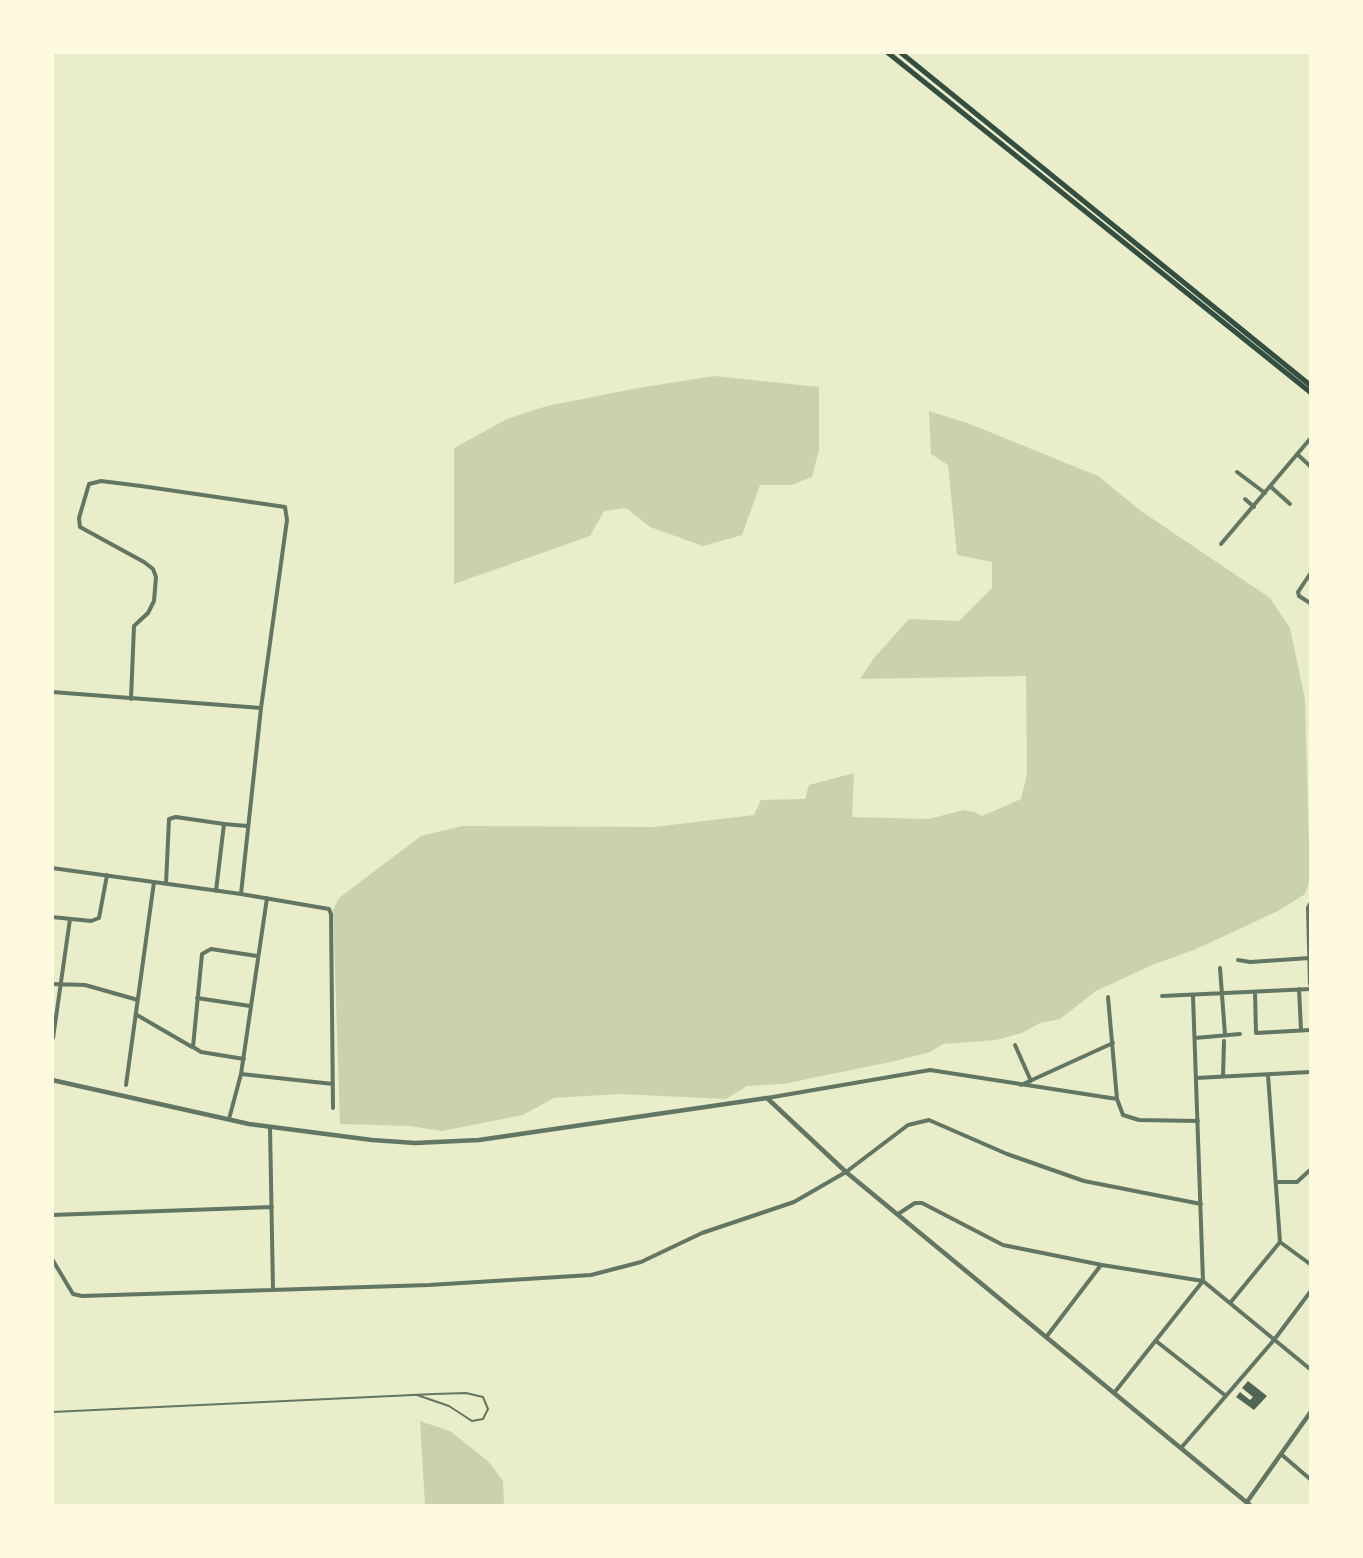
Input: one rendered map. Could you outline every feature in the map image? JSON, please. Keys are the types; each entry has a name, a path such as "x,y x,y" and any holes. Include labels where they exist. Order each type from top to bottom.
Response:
{"main road":[{"path":"887,52 1311,392"},
{"path":"900,52 1311,385"}],"street":[{"path":"1221,544 1311,439"},
{"path":"1297,454 1311,466"},
{"path":"1236,472 1265,494"},
{"path":"131,699 134,626 150,610 157,593 156,577 153,569 144,562 80,527 79,518 87,488 94,482 153,487 285,507 287,520 261,708 241,894"},
{"path":"1271,487 1290,504"},
{"path":"1245,499 1254,507"},
{"path":"1311,573 1298,592 1299,596 1311,603"},
{"path":"52,692 261,708"},
{"path":"166,884 169,819 176,817 247,826"},
{"path":"216,891 224,824"},
{"path":"52,868 324,907 331,914 333,1108"},
{"path":"52,916 91,921 99,918 107,875"},
{"path":"126,1085 154,882"},
{"path":"229,1119 242,1074 267,898"},
{"path":"1311,904 1308,909 1311,984"},
{"path":"53,1038 70,919"},
{"path":"193,1047 196,998 204,951 211,949 257,956"},
{"path":"1238,960 1250,962 1310,958"},
{"path":"1220,968 1225,1035"},
{"path":"52,984 85,985 138,1000"},
{"path":"1299,989 1301,1030"},
{"path":"1162,996 1311,989"},
{"path":"1255,992 1256,1033 1311,1030"},
{"path":"1114,1394 1203,1281 1193,996"},
{"path":"1108,997 1117,1099 1123,1115 1130,1119 1198,1121"},
{"path":"196,998 250,1006"},
{"path":"137,1015 201,1052 244,1059"},
{"path":"1195,1038 1240,1034"},
{"path":"1224,1041 1224,1077"},
{"path":"1021,1085 1113,1043"},
{"path":"1015,1045 1031,1080"},
{"path":"52,1080 270,1127 372,1140 446,1143 624,1120 930,1070 1117,1099"},
{"path":"1196,1078 1311,1072"},
{"path":"242,1074 333,1084"},
{"path":"1230,1303 1280,1242 1268,1075"},
{"path":"767,1098 846,1172 1249,1504 1311,1413"},
{"path":"52,1259 73,1294 77,1296 520,1280 614,1271 641,1262 720,1225 764,1214 794,1202 846,1172 908,1125 929,1120 1006,1154 1084,1181 1201,1204"},
{"path":"270,1127 273,1290"},
{"path":"1276,1182 1297,1182 1311,1170"},
{"path":"898,1214 915,1203 921,1203 1003,1245 1102,1265 1203,1281 1311,1370"},
{"path":"52,1215 272,1207"},
{"path":"1280,1242 1311,1264"},
{"path":"1047,1336 1102,1265"},
{"path":"1181,1448 1274,1340 1311,1292"},
{"path":"1156,1341 1226,1396"},
{"path":"1282,1455 1311,1479"}],"lane":[{"path":"52,1412 417,1395 476,1394 483,1397 488,1409 483,1419 472,1421 449,1406 417,1395"}],"green space":[{"path":"715,376 819,387 819,450 812,477 792,485 760,485 742,535 703,546 650,527 626,508 604,511 590,536 454,584 454,448 507,419 547,406"},
{"path":"929,411 970,424 1098,476 1141,511 1270,598 1290,628 1305,699 1310,879 1305,894 1278,911 1194,950 1152,965 1096,991 1060,1019 1040,1023 1022,1033 996,1040 943,1044 930,1052 895,1061 783,1084 747,1086 726,1099 619,1094 554,1098 523,1115 442,1131 410,1126 340,1124 333,910 339,898 421,836 462,826 654,827 754,815 761,800 805,799 809,785 854,773 852,817 929,819 963,810 982,816 1021,799 1027,774 1026,676 860,679 874,658 909,619 959,621 992,588 992,562 957,555 948,465 931,454"},
{"path":"420,1421 450,1431 489,1462 503,1481 504,1505 425,1505"}],"building":[{"path":"1248,1381 1267,1396 1254,1410 1236,1397 1240,1392 1250,1400 1253,1397 1242,1388"}]}
